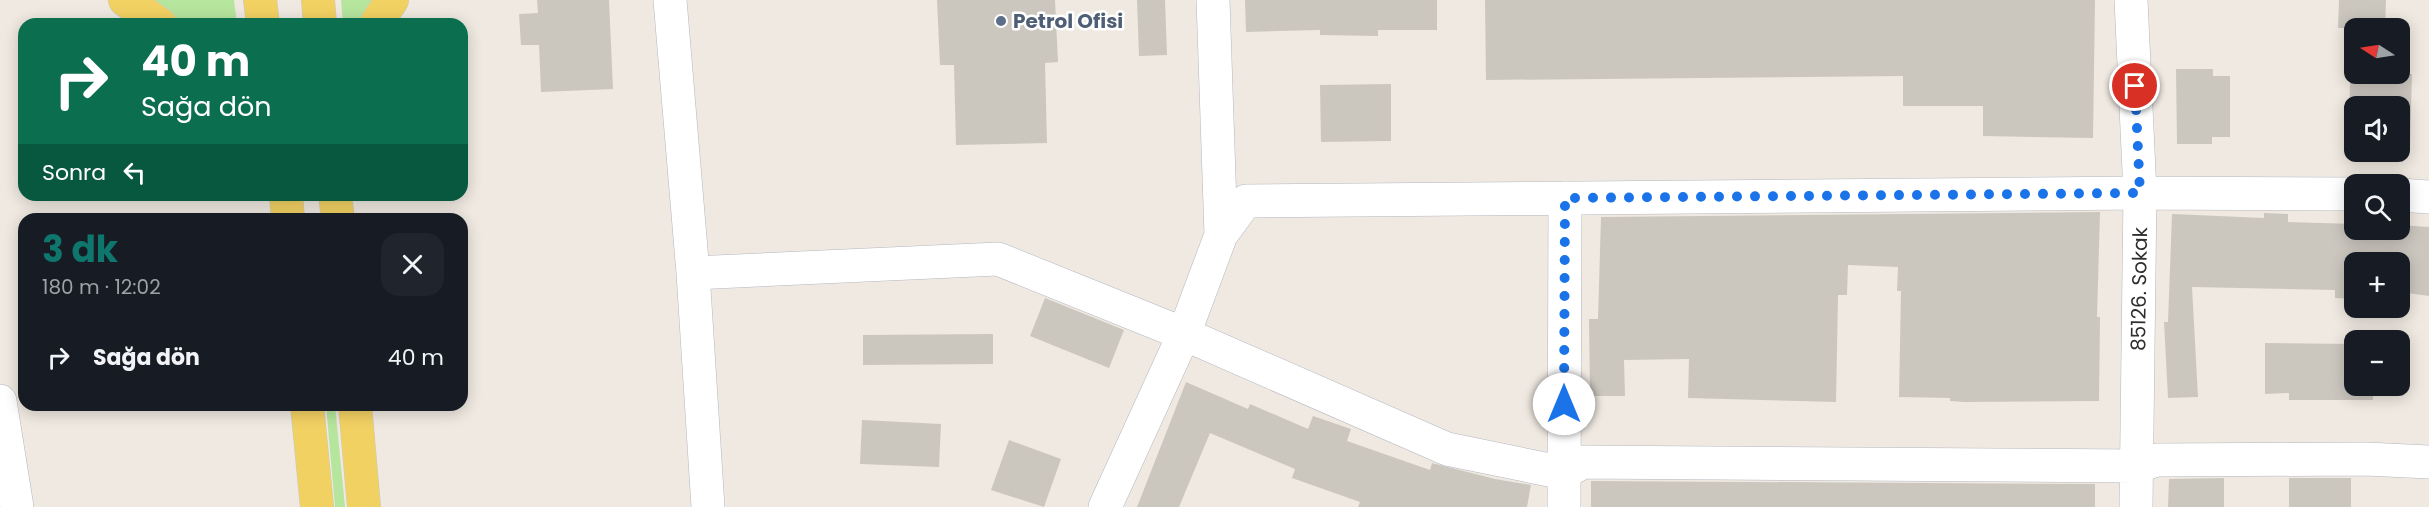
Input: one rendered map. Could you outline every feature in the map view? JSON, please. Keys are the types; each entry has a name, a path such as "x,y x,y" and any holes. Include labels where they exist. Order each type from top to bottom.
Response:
{"main road":[{"path":"124,0 151,18"},
{"path":"260,0 262,18"},
{"path":"318,0 320,18"},
{"path":"380,18 392,0"},
{"path":"308,411 317,507"},
{"path":"356,411 364,507"}],"street":[{"path":"670,0 693,273 708,507"},
{"path":"1213,0 1221,235"},
{"name":"85126. Sokak","path":"2131,0 2140,193 2136,507"},
{"path":"1105,507 1184,334 1221,235 1246,201 2140,193 2344,194"},
{"path":"2410,196 2429,197"},
{"path":"1564,507 1565,198"},
{"path":"693,273 998,259 1184,334 1447,449 1564,473 1583,462 2137,466 2157,460 2366,459 2429,462"},
{"path":"0,401 17,507"}],"green space":[{"path":"139,0 234,0 236,18 164,18"},
{"path":"341,0 383,0 366,18 342,18"},
{"path":"327,411 336,411 345,507 335,507"}],"building":[{"path":"537,0 609,0 613,89 541,92 539,45 521,45 519,14 538,13"},
{"path":"937,0 1055,0 1058,62 1045,63 1047,143 956,145 954,65 940,65"},
{"path":"1137,0 1165,0 1167,55 1139,56"},
{"path":"1245,0 1437,0 1437,30 1378,30 1378,36 1320,35 1320,30 1246,32"},
{"path":"1485,0 2095,0 2093,138 1983,136 1983,106 1903,106 1903,76 1486,80"},
{"path":"2339,0 2386,0 2385,18 2344,18 2344,28 2338,28"},
{"path":"2176,69 2213,69 2213,76 2230,76 2230,137 2212,137 2212,144 2177,144"},
{"path":"2410,74 2412,74 2410,145 2410,96 2350,96 2350,84 2410,84"},
{"path":"1391,84 1391,141 1321,142 1320,85"},
{"path":"2100,212 2097,317 2100,317 2099,401 1964,402 1950,401 1950,398 1899,397 1901,291 1897,291 1898,267 1848,265 1847,295 1838,295 1836,402 1688,398 1689,359 1624,360 1625,396 1590,396 1589,319 1598,319 1601,217"},
{"path":"2264,213 2288,214 2288,222 2344,224 2344,240 2410,240 2410,226 2429,227 2429,296 2410,293 2410,252 2344,252 2344,298 2335,298 2335,290 2192,287 2198,397 2168,398 2164,322 2168,322 2172,214 2264,218"},
{"path":"1045,298 1124,330 1109,368 1030,336"},
{"path":"993,334 993,364 863,365 863,335"},
{"path":"2265,343 2344,344 2344,396 2373,396 2373,400 2289,400 2289,393 2265,394"},
{"path":"1186,382 1248,409 1250,404 1308,429 1313,416 1351,429 1347,441 1430,470 1432,463 1495,479 1531,485 1527,507 1358,507 1360,502 1292,478 1295,469 1210,433 1179,507 1137,507"},
{"path":"862,420 941,424 939,467 860,464"},
{"path":"1009,440 1061,459 1044,507 991,490"},
{"path":"2224,478 2224,507 2168,507 2169,479"},
{"path":"2289,478 2351,478 2351,507 2289,507"},
{"path":"1591,481 2095,484 2095,507 1591,507"}],"place":[{"name":"Petrol Ofisi","path":"1001,21"}],"route":[{"path":"1564,404 1565,198 2140,193 2135,86"}]}
